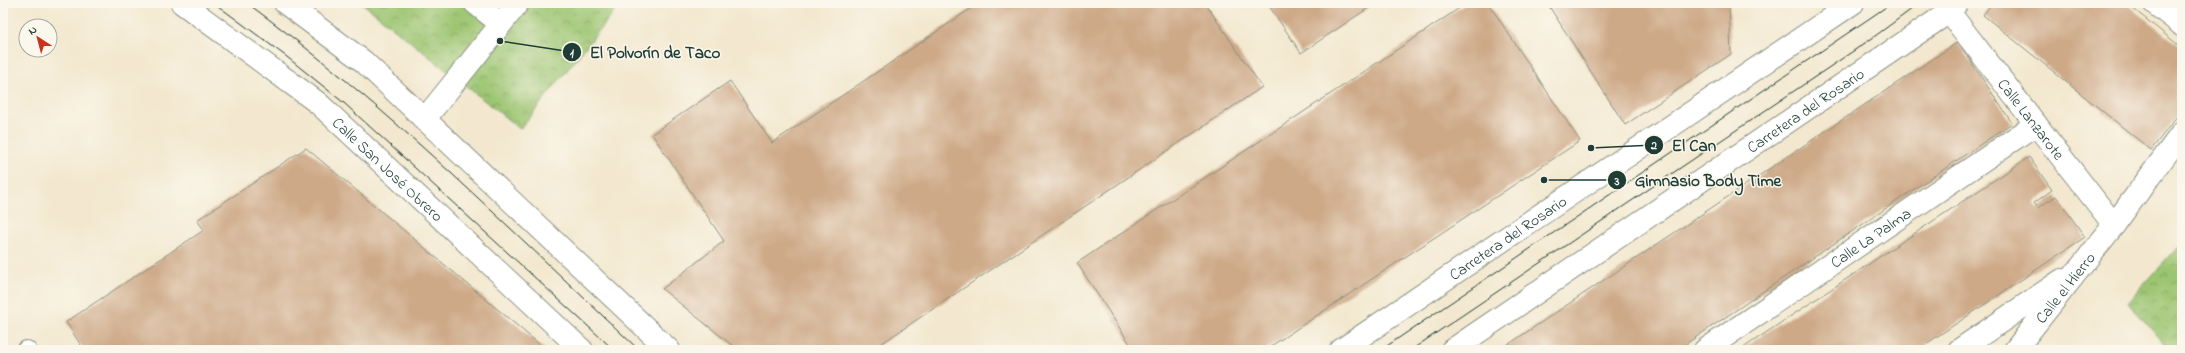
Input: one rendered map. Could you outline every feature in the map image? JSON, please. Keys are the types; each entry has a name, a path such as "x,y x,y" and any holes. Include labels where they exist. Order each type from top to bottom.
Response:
{"street":[{"name":"Calle San José Obrero","path":"182,3 318,103 582,350"},
{"path":"285,3 363,61 669,350"},
{"path":"475,3 501,24"},
{"path":"424,120 518,3"},
{"name":"Carretera del Rosario","path":"1341,350 1853,3"},
{"path":"2154,3 2182,25"},
{"name":"Carretera del Rosario","path":"1452,350 1953,8"},
{"name":"Calle Lanzarote","path":"1953,8 2036,124 2114,225"},
{"name":"Calle La Palma","path":"1705,350 2036,124"},
{"name":"Calle el Hierro","path":"2015,350 2114,225 2182,134"},
{"path":"1959,350 2079,269"}],"green space":[{"path":"362,3 621,3 520,129"},
{"path":"2182,243 2182,350 2169,350 2128,302"}],"building":[{"path":"979,3 1205,3 1262,87 872,350 738,350 662,289 724,241 652,134 730,81 772,143"},
{"path":"1267,3 1376,3 1301,53"},
{"path":"1467,3 1488,3 1580,141 1265,350 1134,350 1077,263"},
{"path":"1547,3 1729,3 1731,54 1625,125"},
{"path":"1992,3 2126,3 2182,48 2182,110 2151,150 1983,15"},
{"path":"1958,42 2012,123 1677,350 1500,350"},
{"path":"306,148 546,350 84,350 66,322 204,230 197,220"},
{"path":"2029,157 2052,190 2034,203 2038,208 2056,196 2085,237 1917,350 1740,350"}],"tram line":[{"path":"214,3 287,57 344,103 614,350"},
{"path":"247,3 350,84 400,127 448,170 639,350"},
{"path":"1381,350 1892,3"},
{"path":"1411,350 1871,39 1920,3"}],"place":[{"name":"El Polvorín de Taco","path":"500,41"},
{"name":"El Can","path":"1591,148"},
{"name":"Gimnasio Body Time","path":"1544,180"}]}
